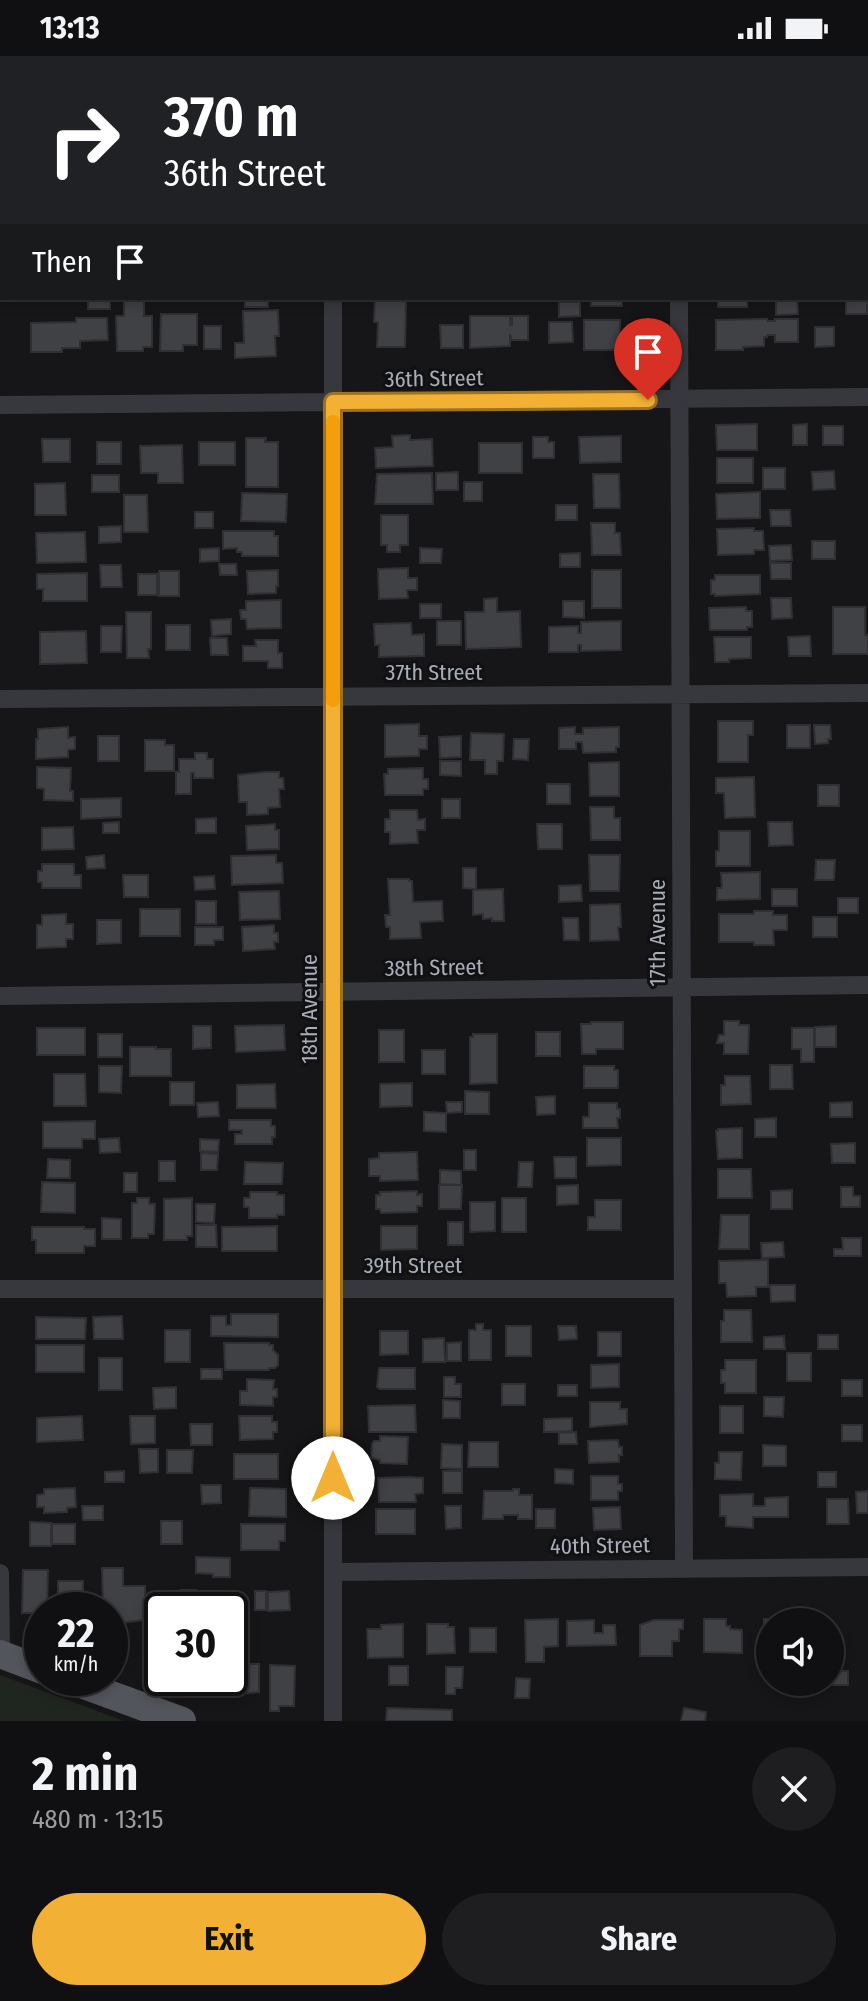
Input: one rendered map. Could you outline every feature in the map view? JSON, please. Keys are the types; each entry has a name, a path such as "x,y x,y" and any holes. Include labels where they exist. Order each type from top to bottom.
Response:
{"main road":[{"path":"1,1654 24,1663"},
{"path":"114,1696 182,1721"}],"street":[{"name":"18th Avenue","path":"333,300 333,1721"},
{"name":"17th Avenue","path":"679,300 684,1569"},
{"name":"36th Street","path":"0,405 868,397"},
{"name":"37th Street","path":"0,699 868,693"},
{"name":"38th Street","path":"0,996 868,985"},
{"name":"39th Street","path":"0,1289 683,1289"},
{"name":"40th Street","path":"333,1572 868,1567"},
{"path":"0,1573 1,1654"}],"shaded area":[{"path":"0,1675 24,1684 24,1696 57,1696 124,1721 0,1721"}],"building":[{"path":"88,300 110,300 110,309 88,309"},
{"path":"124,300 144,300 144,316 152,316 152,347 143,347 143,351 117,351 116,316 124,316"},
{"path":"245,300 268,300 268,307 245,307"},
{"path":"375,300 406,300 405,347 377,347 378,322 374,322"},
{"path":"591,300 622,300 622,306 591,306"},
{"path":"718,300 747,300 747,307 718,307"},
{"path":"776,300 797,300 798,314 776,315"},
{"path":"846,300 867,300 867,314 846,314"},
{"path":"559,302 580,302 580,316 559,317"},
{"path":"278,310 276,356 235,358 235,343 244,343 243,311"},
{"path":"161,314 197,314 197,345 183,345 183,351 160,351"},
{"path":"470,316 510,316 512,325 512,316 528,316 528,340 512,340 510,334 510,346 470,348"},
{"path":"76,318 107,318 108,340 80,341 80,348 62,348 62,352 31,352 31,323 76,322"},
{"path":"798,319 798,342 775,342 775,335 767,335 764,346 716,350 716,320"},
{"path":"584,320 620,320 620,350 584,350"},
{"path":"549,322 572,322 573,342 549,343"},
{"path":"440,325 463,325 463,348 441,348"},
{"path":"204,326 221,326 221,349 204,349"},
{"path":"815,327 834,327 834,346 815,347"},
{"path":"757,424 757,450 717,450 716,425"},
{"path":"807,424 807,445 793,445 793,425"},
{"path":"823,426 843,426 843,445 823,445"},
{"path":"410,435 410,440 432,439 433,466 376,468 375,448 393,447 392,436"},
{"path":"621,436 621,462 580,463 579,437"},
{"path":"533,437 548,437 548,442 554,442 554,458 533,458"},
{"path":"246,438 266,438 265,442 278,442 278,487 246,487"},
{"path":"42,439 70,439 70,462 43,462"},
{"path":"97,442 121,442 121,464 97,464"},
{"path":"199,442 235,442 235,465 199,465"},
{"path":"479,443 522,443 522,473 479,473"},
{"path":"182,445 183,483 158,483 158,473 141,473 140,446"},
{"path":"717,458 753,458 753,483 717,483"},
{"path":"763,468 785,468 785,489 763,489"},
{"path":"834,471 835,489 813,490 812,472"},
{"path":"458,472 458,490 436,490 436,473"},
{"path":"432,473 433,504 375,504 377,474"},
{"path":"593,474 619,474 620,508 594,508"},
{"path":"92,475 119,475 119,492 92,492"},
{"path":"464,482 482,482 482,501 464,501"},
{"path":"65,483 66,515 35,515 35,484"},
{"path":"760,492 760,518 717,519 716,494"},
{"path":"242,493 287,494 286,522 241,521"},
{"path":"124,495 147,495 148,532 124,532"},
{"path":"556,505 577,505 577,520 556,520"},
{"path":"770,510 790,510 791,526 771,526"},
{"path":"195,512 213,512 213,528 195,528"},
{"path":"381,515 408,515 408,545 400,545 400,552 387,552 387,545 381,545"},
{"path":"591,523 615,523 615,533 620,533 621,555 592,555"},
{"path":"121,526 121,542 99,543 99,527"},
{"path":"754,528 754,531 763,531 764,550 754,550 754,554 718,555 717,529"},
{"path":"223,531 274,531 274,536 278,536 278,556 242,556 237,548 223,549"},
{"path":"85,532 86,562 37,563 36,533"},
{"path":"812,541 835,541 835,559 812,559"},
{"path":"791,545 792,560 770,561 769,546"},
{"path":"219,548 219,561 200,562 200,549"},
{"path":"420,548 442,549 441,563 420,563"},
{"path":"580,553 580,567 560,567 560,554"},
{"path":"770,563 791,563 791,579 771,579"},
{"path":"219,564 236,564 237,575 220,575"},
{"path":"100,565 121,565 122,587 101,587"},
{"path":"408,568 408,578 417,578 417,590 407,590 408,598 379,599 378,569"},
{"path":"278,570 276,593 248,594 247,571"},
{"path":"592,570 621,570 621,608 592,608"},
{"path":"159,571 179,571 179,596 159,596"},
{"path":"87,573 87,601 43,601 43,589 37,589 37,574"},
{"path":"138,574 157,574 157,595 138,595"},
{"path":"715,575 760,575 760,594 715,596 711,594 711,580 715,580"},
{"path":"497,598 497,612 520,611 521,647 466,649 465,612 484,612 484,599"},
{"path":"771,598 791,598 792,618 772,619"},
{"path":"281,600 281,628 247,629 246,619 241,619 240,610 246,610 246,601"},
{"path":"563,601 584,601 584,618 563,617"},
{"path":"420,604 441,604 441,618 420,618"},
{"path":"746,607 746,611 752,611 752,627 747,627 747,630 710,630 709,608"},
{"path":"833,607 865,607 868,654 833,654"},
{"path":"126,612 151,612 149,658 127,658"},
{"path":"231,619 231,634 212,636 211,620"},
{"path":"437,621 461,621 461,645 437,645"},
{"path":"621,621 621,650 581,651 581,645 578,645 578,652 549,652 549,627 578,626 578,633 581,633 581,622"},
{"path":"411,623 412,635 424,634 424,656 379,657 374,624"},
{"path":"166,625 190,625 190,650 166,650"},
{"path":"101,626 122,626 121,652 101,652"},
{"path":"86,631 87,663 40,664 40,632"},
{"path":"810,636 811,656 789,656 788,637"},
{"path":"714,637 751,637 751,658 715,662"},
{"path":"210,638 227,638 228,655 211,655"},
{"path":"255,640 278,640 282,668 268,668 268,661 243,661 243,646 256,646"},
{"path":"718,721 753,721 753,735 748,735 748,762 718,762"},
{"path":"419,724 419,736 427,736 427,749 419,749 419,756 385,757 385,725"},
{"path":"787,725 810,725 810,748 787,748"},
{"path":"814,725 830,725 831,739 828,743 815,744"},
{"path":"68,727 68,738 75,737 75,749 68,750 68,757 36,759 38,729"},
{"path":"575,727 575,734 583,734 583,728 619,727 619,747 616,747 616,752 583,753 582,742 576,742 576,749 559,749 559,728"},
{"path":"471,733 504,734 503,761 497,761 497,774 485,774 485,760 470,760"},
{"path":"98,736 119,736 119,761 98,761"},
{"path":"461,736 461,757 440,758 439,737"},
{"path":"514,739 529,739 528,760 513,759"},
{"path":"145,740 165,740 165,745 174,745 174,771 145,771"},
{"path":"195,753 207,753 207,759 213,759 213,778 194,778 194,773 191,773 191,794 176,794 179,759 195,759"},
{"path":"440,761 461,761 461,776 440,775"},
{"path":"619,762 619,796 590,796 589,763"},
{"path":"37,767 71,768 73,801 44,800 44,789 37,788"},
{"path":"423,768 423,779 428,779 428,789 423,789 423,795 385,795 384,774 388,774 388,769"},
{"path":"279,772 279,778 283,778 284,789 279,789 280,807 268,808 268,814 247,815 247,802 239,802 238,775"},
{"path":"754,777 755,817 725,818 724,793 716,793 716,778"},
{"path":"547,784 570,784 570,804 547,804"},
{"path":"818,785 839,785 839,806 818,806"},
{"path":"121,798 121,817 81,819 81,799"},
{"path":"442,799 460,799 460,818 442,818"},
{"path":"590,807 614,807 614,818 620,818 620,840 591,840"},
{"path":"390,810 417,810 418,820 425,819 425,830 417,830 418,843 390,844 390,832 385,832 385,819 390,819"},
{"path":"216,818 216,833 196,833 196,819"},
{"path":"119,822 119,833 103,833 103,823"},
{"path":"768,822 792,822 793,845 769,846"},
{"path":"275,824 275,830 279,830 279,849 247,850 246,826"},
{"path":"537,824 562,824 562,849 538,849"},
{"path":"73,827 74,849 42,850 42,828"},
{"path":"719,831 750,831 750,866 716,866"},
{"path":"104,855 105,868 87,869 86,857"},
{"path":"276,855 276,863 282,863 283,883 232,885 231,856"},
{"path":"589,855 620,855 619,891 590,891"},
{"path":"816,860 835,860 834,880 815,880"},
{"path":"42,864 74,864 74,875 81,875 81,888 42,888 42,882 38,882 38,871 42,871"},
{"path":"463,868 476,868 476,889 463,888"},
{"path":"760,872 760,899 717,900 717,888 722,888 721,873"},
{"path":"123,875 148,875 148,897 124,897"},
{"path":"214,876 215,889 195,890 194,877"},
{"path":"388,879 412,881 413,902 442,901 443,921 420,922 421,938 390,939 390,927 386,927 385,915 390,915"},
{"path":"581,885 582,901 559,902 559,886"},
{"path":"503,889 504,921 483,919 483,914 473,915 473,890"},
{"path":"772,889 797,889 797,906 772,906"},
{"path":"279,891 280,919 240,920 239,892"},
{"path":"838,898 858,898 858,913 838,913"},
{"path":"196,901 216,901 216,924 196,924"},
{"path":"620,904 619,940 590,941 590,905"},
{"path":"140,909 180,909 180,936 140,936"},
{"path":"754,911 787,915 787,930 773,930 774,945 719,942 719,914 754,914"},
{"path":"66,914 66,924 73,924 73,939 66,939 66,947 37,948 37,925 42,925 42,915"},
{"path":"813,917 837,917 837,937 813,937"},
{"path":"563,918 578,918 579,940 564,940"},
{"path":"97,920 121,920 121,943 97,944"},
{"path":"274,925 274,933 278,933 275,949 243,951 242,927"},
{"path":"195,927 223,927 223,940 214,940 214,945 195,945"},
{"path":"724,1021 749,1025 748,1054 724,1054 724,1043 717,1043 719,1035 724,1035"},
{"path":"623,1022 623,1049 596,1049 596,1054 582,1054 581,1024"},
{"path":"284,1025 285,1050 236,1052 235,1026"},
{"path":"193,1026 211,1026 211,1048 193,1049"},
{"path":"836,1026 836,1047 815,1047 815,1027"},
{"path":"37,1028 85,1028 85,1055 37,1055"},
{"path":"792,1028 814,1028 814,1062 801,1062 801,1049 792,1049"},
{"path":"379,1030 404,1030 404,1062 379,1062"},
{"path":"536,1032 560,1032 560,1056 536,1056"},
{"path":"98,1034 122,1034 122,1057 98,1057"},
{"path":"473,1034 497,1034 497,1083 470,1084 470,1037"},
{"path":"130,1047 171,1049 171,1076 130,1076"},
{"path":"422,1050 445,1050 445,1074 422,1074"},
{"path":"770,1065 792,1065 793,1089 770,1089"},
{"path":"99,1066 122,1066 121,1093 99,1092"},
{"path":"584,1066 614,1066 614,1070 618,1070 618,1088 584,1088"},
{"path":"54,1074 85,1074 86,1106 54,1106"},
{"path":"725,1076 750,1076 751,1104 721,1105 721,1085 725,1085"},
{"path":"170,1082 194,1082 194,1105 170,1105"},
{"path":"412,1083 412,1106 380,1107 380,1084"},
{"path":"275,1084 276,1108 237,1108 237,1085"},
{"path":"465,1091 489,1092 489,1114 465,1114"},
{"path":"555,1096 555,1114 537,1115 536,1097"},
{"path":"218,1102 219,1116 198,1117 197,1103"},
{"path":"446,1102 462,1102 462,1112 447,1113"},
{"path":"852,1102 852,1117 830,1117 830,1103"},
{"path":"589,1103 617,1103 617,1109 620,1109 618,1128 583,1128 583,1117 589,1117"},
{"path":"424,1112 446,1113 446,1132 424,1131"},
{"path":"776,1118 776,1137 755,1137 755,1119"},
{"path":"229,1120 271,1120 271,1126 275,1126 272,1144 235,1144 235,1134 242,1134 242,1130 229,1130"},
{"path":"95,1121 95,1139 82,1139 82,1148 43,1148 43,1122"},
{"path":"742,1128 742,1158 718,1159 716,1131"},
{"path":"119,1138 120,1152 100,1153 99,1139"},
{"path":"587,1138 621,1138 621,1165 587,1166"},
{"path":"200,1139 219,1140 218,1152 200,1151"},
{"path":"855,1143 855,1163 832,1163 831,1144"},
{"path":"464,1150 476,1150 476,1170 464,1170"},
{"path":"417,1152 418,1180 380,1181 380,1176 369,1176 369,1159 379,1158 379,1153"},
{"path":"201,1153 218,1154 217,1170 201,1170"},
{"path":"554,1157 576,1157 576,1178 555,1178"},
{"path":"48,1159 70,1160 70,1178 47,1178"},
{"path":"159,1161 175,1161 175,1181 159,1181"},
{"path":"245,1162 283,1163 282,1184 244,1184"},
{"path":"519,1162 533,1162 532,1187 518,1187"},
{"path":"718,1169 751,1169 752,1198 718,1198"},
{"path":"440,1170 461,1171 461,1185 440,1184"},
{"path":"124,1173 137,1173 137,1192 124,1192"},
{"path":"42,1182 75,1183 75,1213 41,1212"},
{"path":"439,1185 462,1185 461,1209 439,1209"},
{"path":"578,1185 578,1204 557,1205 557,1186"},
{"path":"841,1187 853,1187 853,1196 860,1196 860,1207 841,1207"},
{"path":"792,1190 792,1209 771,1209 771,1191"},
{"path":"417,1191 417,1195 422,1194 422,1206 417,1206 417,1212 381,1213 380,1209 376,1209 376,1195 380,1192"},
{"path":"250,1192 284,1195 284,1215 249,1218 249,1207 244,1207 244,1198 250,1198"},
{"path":"137,1198 149,1198 149,1204 155,1204 154,1234 148,1234 148,1238 132,1238 132,1203 137,1203"},
{"path":"192,1198 192,1236 187,1236 187,1240 164,1240 164,1199"},
{"path":"502,1198 526,1198 526,1232 502,1232"},
{"path":"595,1200 621,1200 621,1230 588,1230 588,1217 595,1217"},
{"path":"470,1202 495,1202 495,1231 470,1232"},
{"path":"196,1204 215,1204 214,1223 196,1222"},
{"path":"721,1215 749,1215 749,1249 719,1249"},
{"path":"102,1218 121,1219 121,1239 102,1239"},
{"path":"448,1222 463,1222 463,1245 448,1245"},
{"path":"196,1225 216,1225 217,1247 196,1247"},
{"path":"277,1226 277,1251 222,1251 222,1227"},
{"path":"381,1226 417,1226 417,1249 381,1250"},
{"path":"32,1227 95,1229 95,1246 84,1246 84,1253 36,1253"},
{"path":"842,1238 861,1238 861,1256 834,1256 834,1249 843,1249"},
{"path":"783,1242 784,1257 762,1258 761,1243"},
{"path":"768,1260 768,1287 756,1287 756,1296 727,1297 726,1283 719,1283 719,1261"},
{"path":"770,1285 795,1285 795,1301 771,1302"},
{"path":"724,1310 751,1310 752,1342 721,1342"},
{"path":"231,1314 278,1314 278,1337 211,1336 211,1316 226,1316 226,1325 231,1325"},
{"path":"122,1316 123,1339 94,1339 93,1317"},
{"path":"36,1317 86,1318 85,1339 36,1339"},
{"path":"476,1324 483,1324 483,1330 491,1330 491,1360 469,1360 469,1330 476,1330"},
{"path":"506,1326 531,1326 531,1356 506,1356"},
{"path":"558,1326 576,1326 577,1339 559,1340"},
{"path":"165,1330 190,1330 190,1362 165,1362"},
{"path":"380,1331 408,1331 408,1354 380,1355"},
{"path":"598,1332 621,1332 621,1356 598,1356"},
{"path":"818,1335 838,1335 838,1349 818,1349"},
{"path":"784,1336 785,1349 764,1349 764,1337"},
{"path":"444,1338 445,1362 423,1362 423,1339"},
{"path":"461,1342 461,1361 447,1361 447,1343"},
{"path":"224,1343 269,1343 278,1355 278,1365 269,1370 225,1370"},
{"path":"36,1345 84,1345 84,1372 36,1372"},
{"path":"787,1353 811,1353 811,1381 787,1381"},
{"path":"99,1358 122,1358 122,1390 99,1390"},
{"path":"725,1360 756,1360 756,1393 725,1393 721,1370 725,1370"},
{"path":"619,1364 619,1387 591,1388 591,1365"},
{"path":"379,1368 415,1368 415,1389 380,1389 377,1387"},
{"path":"201,1369 222,1369 222,1379 201,1379"},
{"path":"444,1377 455,1377 455,1384 461,1384 461,1397 444,1397"},
{"path":"247,1379 274,1380 273,1389 277,1389 277,1397 273,1397 273,1406 240,1405 240,1391 247,1391"},
{"path":"842,1380 862,1380 862,1396 842,1396"},
{"path":"502,1384 525,1384 525,1405 502,1405"},
{"path":"558,1385 577,1385 577,1396 558,1396"},
{"path":"176,1387 176,1408 154,1409 153,1388"},
{"path":"764,1397 784,1397 783,1417 764,1416"},
{"path":"443,1400 460,1401 460,1418 443,1418"},
{"path":"590,1402 620,1402 620,1409 627,1409 627,1424 590,1427"},
{"path":"415,1405 416,1432 369,1432 368,1406"},
{"path":"720,1406 743,1406 743,1433 720,1433"},
{"path":"82,1416 83,1440 37,1442 37,1418"},
{"path":"130,1416 155,1416 155,1443 131,1444"},
{"path":"239,1416 272,1416 272,1422 277,1422 277,1432 273,1432 273,1439 240,1440"},
{"path":"572,1418 572,1431 544,1432 544,1419"},
{"path":"190,1424 212,1424 212,1445 191,1445"},
{"path":"842,1425 862,1425 862,1441 842,1441"},
{"path":"576,1432 577,1444 559,1444 559,1433"},
{"path":"380,1436 408,1437 407,1464 380,1463 380,1460 371,1458 372,1444 380,1441"},
{"path":"618,1440 619,1447 622,1447 619,1462 589,1463 588,1441"},
{"path":"469,1442 498,1442 498,1467 468,1467"},
{"path":"442,1444 462,1445 462,1469 441,1468"},
{"path":"763,1445 786,1446 786,1466 763,1466"},
{"path":"139,1449 158,1449 158,1472 140,1473"},
{"path":"167,1450 193,1450 192,1473 167,1473"},
{"path":"719,1452 742,1452 741,1480 715,1479"},
{"path":"234,1454 278,1454 278,1479 234,1479"},
{"path":"555,1469 573,1470 573,1484 555,1483"},
{"path":"124,1471 124,1482 105,1482 105,1472"},
{"path":"443,1471 462,1471 462,1493 443,1493"},
{"path":"818,1472 836,1472 836,1487 818,1487"},
{"path":"591,1476 618,1476 622,1491 618,1491 618,1500 591,1500"},
{"path":"378,1478 423,1478 423,1493 415,1494 416,1502 379,1502"},
{"path":"201,1485 221,1485 221,1503 202,1504"},
{"path":"75,1488 76,1507 67,1508 67,1512 44,1513 44,1507 37,1507 37,1495 44,1494 44,1489"},
{"path":"250,1488 286,1489 286,1517 249,1516"},
{"path":"519,1489 519,1495 532,1495 532,1519 503,1515 503,1519 483,1519 484,1491"},
{"path":"868,1491 868,1513 857,1513 856,1492"},
{"path":"753,1494 753,1506 765,1506 765,1498 788,1497 788,1517 753,1517 753,1528 726,1526 726,1516 720,1516 720,1495"},
{"path":"827,1499 848,1499 849,1524 827,1524"},
{"path":"82,1506 103,1506 103,1520 83,1520"},
{"path":"445,1506 461,1506 461,1528 446,1529"},
{"path":"620,1507 621,1529 594,1530 593,1508"},
{"path":"376,1509 415,1509 415,1534 376,1534"},
{"path":"536,1509 555,1509 555,1528 536,1528"},
{"path":"161,1521 182,1521 182,1544 161,1544"},
{"path":"30,1522 51,1523 51,1546 30,1546"},
{"path":"52,1524 75,1524 75,1544 52,1544"},
{"path":"241,1524 285,1524 285,1541 279,1541 279,1550 241,1550"},
{"path":"196,1557 230,1558 230,1577 196,1573"},
{"path":"102,1568 123,1568 123,1586 145,1586 143,1620 128,1622 128,1592 103,1592"},
{"path":"23,1570 48,1570 47,1592 24,1592 22,1613"},
{"path":"58,1581 83,1581 83,1592 58,1592"},
{"path":"255,1591 266,1591 266,1610 255,1610"},
{"path":"289,1591 290,1610 268,1611 268,1592"},
{"path":"558,1619 558,1646 544,1647 544,1662 526,1662 525,1620"},
{"path":"704,1619 726,1619 726,1626 730,1629 742,1630 742,1653 704,1652"},
{"path":"594,1620 594,1633 603,1633 603,1625 615,1625 616,1645 567,1646 567,1621"},
{"path":"654,1620 683,1620 679,1641 672,1641 672,1656 640,1656 640,1625"},
{"path":"403,1624 403,1657 368,1658 367,1629"},
{"path":"427,1624 454,1627 455,1653 427,1654"},
{"path":"470,1628 496,1628 496,1652 470,1652"},
{"path":"248,1664 259,1664 259,1692 248,1693"},
{"path":"270,1665 295,1666 294,1706 279,1706 279,1711 270,1711"},
{"path":"389,1666 408,1666 408,1685 389,1685"},
{"path":"446,1667 463,1667 462,1688 455,1688 455,1694 446,1694"},
{"path":"844,1671 848,1671 848,1685 844,1685"},
{"path":"516,1678 530,1679 529,1698 515,1698"},
{"path":"387,1708 452,1710 452,1721 386,1721"},
{"path":"684,1708 706,1712 705,1721 681,1721"}],"slow traffic":[{"path":"333,422 333,700"}],"route":[{"path":"333,1478 333,402 648,400"}]}
